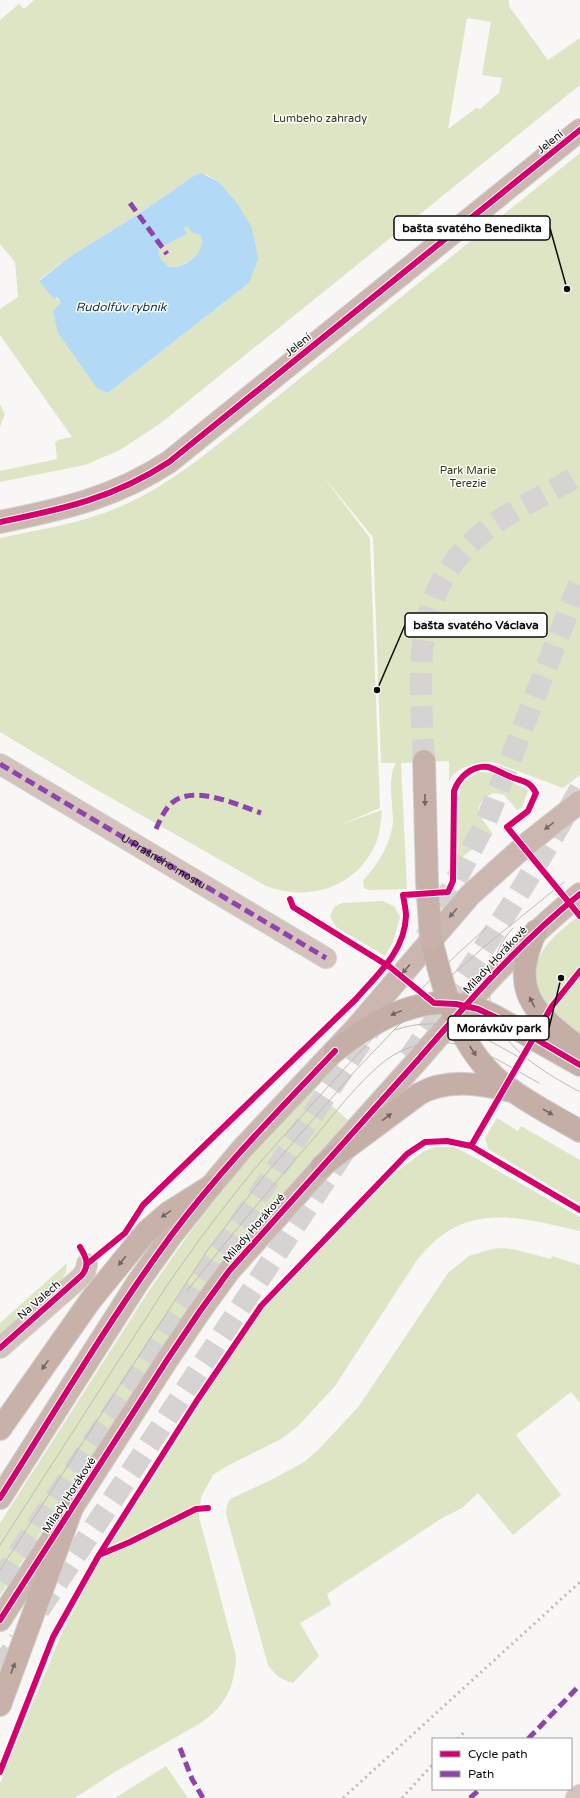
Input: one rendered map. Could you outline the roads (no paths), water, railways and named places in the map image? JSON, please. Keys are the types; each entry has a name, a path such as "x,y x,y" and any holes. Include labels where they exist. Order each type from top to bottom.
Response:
{"highway":[{"path":"424,762 427,882 431,939"},
{"path":"0,1429 90,1301 147,1230 168,1213 211,1186"},
{"path":"0,1705 72,1508"}],"main road":[{"name":"Jelení","path":"0,522 94,500 143,478 169,462 580,130"},
{"path":"0,1498 138,1282 171,1236 211,1186 242,1149 335,1051 470,895 498,869 580,802"},
{"name":"Milady Horákové","path":"0,1620 200,1311 229,1272 456,1009 536,930 580,894"},
{"path":"536,930 526,962 525,982 528,994 538,1013 554,1029 580,1048"},
{"path":"431,939 456,1009 477,1057 494,1076 515,1092 580,1131"},
{"path":"335,1051 360,1032 395,1013 434,1003 456,1009 478,1009 495,1016 580,1065"},
{"path":"322,1166 419,1094 433,1087 474,1084 515,1092"}],"street":[{"name":"U Prašného mostu","path":"0,764 326,958"},
{"name":"Na Valech","path":"0,1348 80,1278 85,1272 87,1264"},
{"path":"576,1798 580,1794"}],"water":[{"name":"Rudolfův rybník","path":"201,173 219,182 237,203 252,228 258,259 249,283 108,393 97,388 58,333 53,311 61,303 57,297 54,299 39,281 71,256 140,213 192,177","holes":["188,226 191,232 200,235 202,241 198,253 188,262 175,267 169,267 160,258 158,246 162,243 164,246 187,234 184,228"]}],"tunnel":[{"path":"424,761 421,695 421,663 424,633 432,604 445,576 464,550 491,526 580,474"},
{"path":"426,937 486,822 580,581"},
{"path":"409,1058 520,892 580,789"},
{"path":"0,1581 374,1023"},
{"path":"39,1610 344,1152"},
{"path":"0,1669 19,1640"}],"tram line":[{"path":"0,1570 207,1251 264,1176 355,1071 417,1006 485,946 564,882"},
{"path":"0,1545 166,1287 227,1204 271,1150 372,1039 416,994 486,928"},
{"path":"513,928 508,933 499,949 491,974 490,996 494,1015 502,1032 514,1047 545,1072 580,1092"},
{"path":"395,1030 413,1025 445,1025 475,1034 520,1058"},
{"path":"187,1291 249,1214 346,1100 372,1072 392,1056 410,1047 423,1044 445,1043 459,1045 487,1054 539,1083"}],"railway":[{"path":"343,1798 580,1582"},
{"path":"459,1738 465,1731"},
{"path":"402,1798 432,1765"}],"place":[{"name":"bašta svatého Benedikta","path":"567,289"},
{"name":"bašta svatého Václava","path":"377,690"},
{"name":"Morávkův park","path":"561,978"}],"park label":[{"name":"Lumbeho zahrady","path":"320,118"},
{"name":"Park Marie Terezie","path":"468,476"}]}
